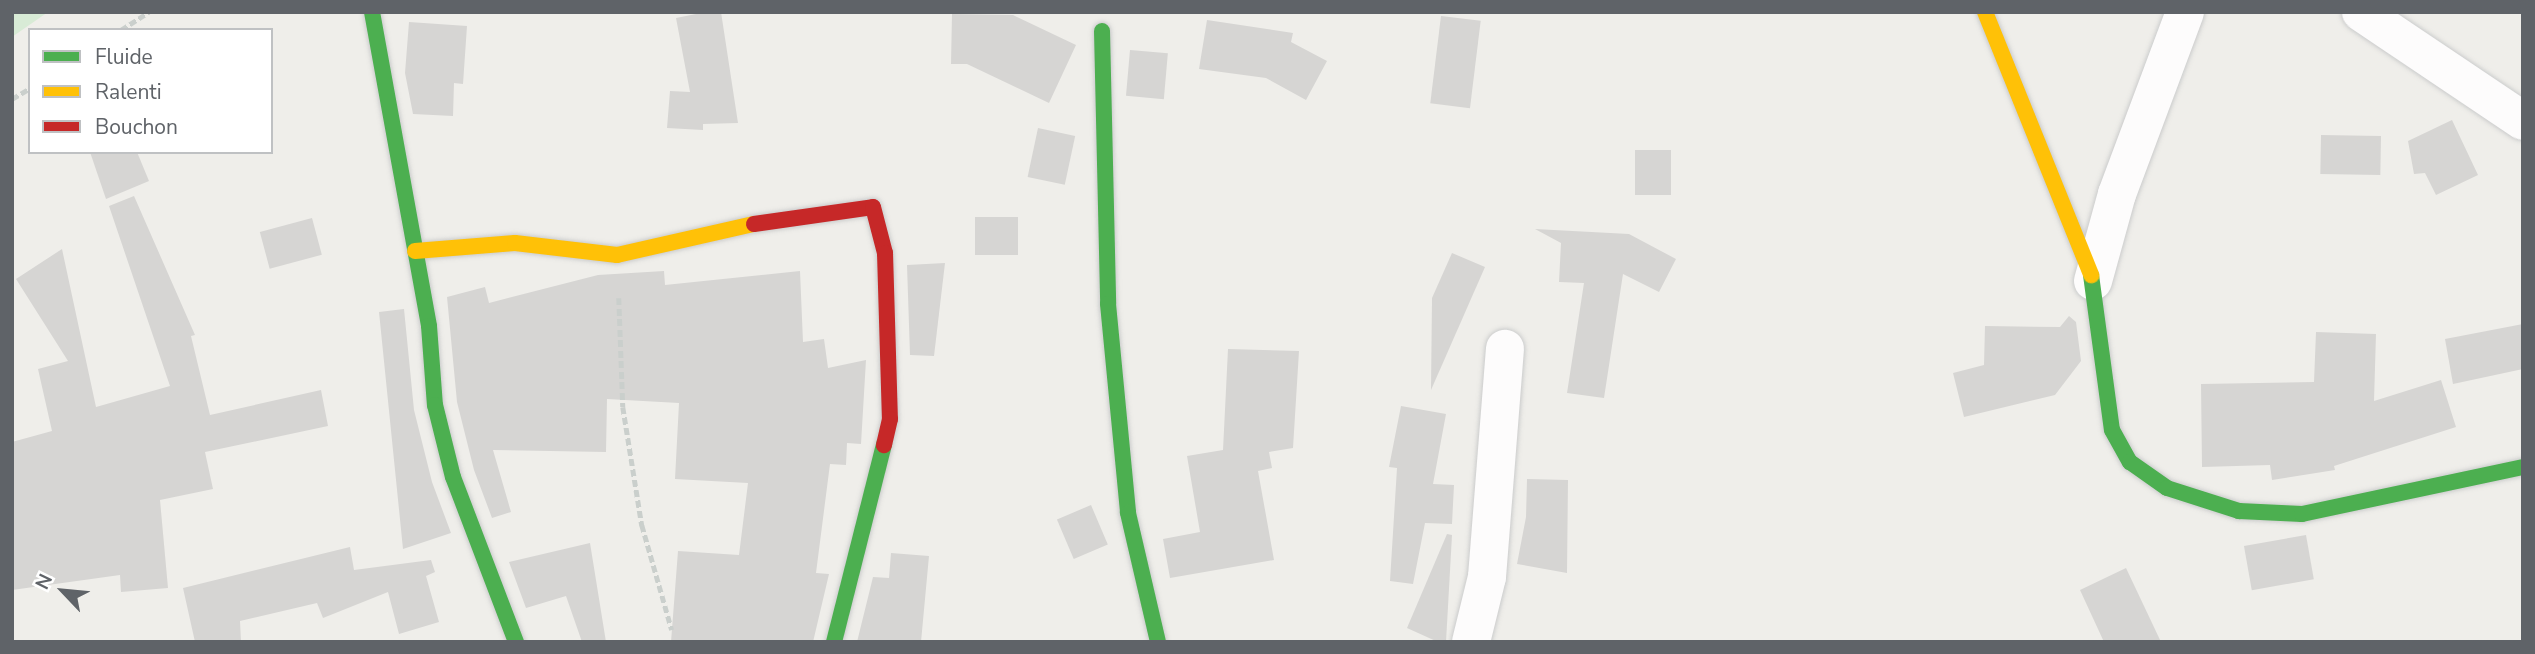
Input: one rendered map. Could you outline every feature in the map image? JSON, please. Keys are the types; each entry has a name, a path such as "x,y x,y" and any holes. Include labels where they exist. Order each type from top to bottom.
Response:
{"street":[{"path":"372,12 429,326 435,405 453,477 516,642"},
{"path":"1985,12 2093,281 2112,430 2130,461 2167,488 2239,510 2302,513 2523,467"},
{"path":"2093,281 2117,194 2185,12"},
{"path":"2361,12 2523,121"},
{"path":"1102,32 1108,304 1128,513 1158,642"},
{"path":"415,251 515,243 617,256 761,223 873,207 885,253 890,419 834,642"},
{"path":"1471,642 1487,577 1505,349"}],"path":[{"path":"124,28 149,12"},
{"path":"12,99 28,89"},
{"path":"617,256 623,407 642,526 672,630"}],"green space":[{"path":"12,12 48,12 12,37"}],"building":[{"path":"721,12 738,123 703,124 703,130 667,128 670,91 690,92 676,18"},
{"path":"952,14 1013,15 1076,45 1049,103 967,64 951,64"},
{"path":"1441,16 1481,21 1470,108 1430,103"},
{"path":"1207,20 1293,33 1291,42 1327,61 1306,100 1266,78 1199,69"},
{"path":"409,22 467,26 463,84 454,83 453,116 413,114 405,73"},
{"path":"1130,50 1168,53 1164,99 1126,96"},
{"path":"2452,120 2478,175 2436,195 2425,173 2414,174 2408,141"},
{"path":"1038,128 1075,136 1065,185 1028,177"},
{"path":"2321,135 2381,136 2380,175 2320,174"},
{"path":"1635,150 1671,150 1671,195 1635,195"},
{"path":"91,154 138,154 149,181 106,199"},
{"path":"134,196 195,335 191,336 210,415 321,390 328,426 205,452 213,489 160,500 168,588 121,592 120,575 12,590 12,442 52,431 38,369 68,361 16,279 62,249 96,407 170,386 109,206"},
{"path":"975,217 1018,217 1018,255 975,255"},
{"path":"312,218 322,255 270,269 260,232"},
{"path":"1535,229 1629,234 1676,259 1659,292 1623,274 1604,398 1567,393 1584,283 1559,282 1561,243"},
{"path":"1452,253 1485,267 1431,390 1432,298"},
{"path":"945,263 934,356 910,355 907,265"},
{"path":"664,271 665,285 800,271 803,342 824,339 828,368 866,360 861,444 847,443 846,465 830,464 816,573 829,574 813,642 671,642 678,551 739,555 748,483 675,479 679,403 607,399 606,452 493,450 511,512 492,518 474,470 457,402 447,297 485,287 489,303 598,275"},
{"path":"404,309 414,410 432,482 451,533 403,549 379,312"},
{"path":"2069,316 2076,322 2081,361 2055,395 1964,417 1953,373 1984,365 1985,326 2060,327"},
{"path":"2523,324 2523,369 2453,384 2445,339"},
{"path":"2316,332 2376,334 2374,401 2441,380 2456,427 2334,466 2335,470 2272,480 2270,465 2202,467 2201,384 2314,382"},
{"path":"1228,349 1299,351 1293,448 1269,452 1272,468 1258,471 1274,560 1170,578 1163,539 1200,532 1187,456 1223,450"},
{"path":"1401,406 1446,414 1433,484 1454,485 1452,524 1425,523 1413,584 1390,581 1397,468 1389,467"},
{"path":"1527,479 1568,480 1567,573 1517,564 1526,517"},
{"path":"1091,505 1108,545 1074,559 1057,519"},
{"path":"1447,534 1452,535 1446,642 1438,642 1407,628"},
{"path":"2306,535 2314,579 2252,590 2244,546"},
{"path":"590,543 606,642 582,642 566,596 526,608 509,562"},
{"path":"350,547 354,570 431,560 435,572 426,576 439,622 399,634 388,592 323,618 317,603 240,621 241,642 195,642 183,588"},
{"path":"891,553 929,556 921,642 857,642 873,577 889,578"},
{"path":"2126,568 2161,642 2104,642 2080,590"}],"traffic: fast":[{"path":"372,12 429,326 435,405 453,477 516,642"},
{"path":"1102,31 1108,304 1128,513 1158,642"},
{"path":"2091,275 2112,430 2130,462 2167,488 2239,511 2302,514 2523,467"},
{"path":"834,642 884,445"}],"traffic: slow":[{"path":"1985,12 2091,275"},
{"path":"415,251 515,243 617,255 754,224"}],"traffic: jam":[{"path":"754,224 873,207 885,253 890,419 884,445"}]}
